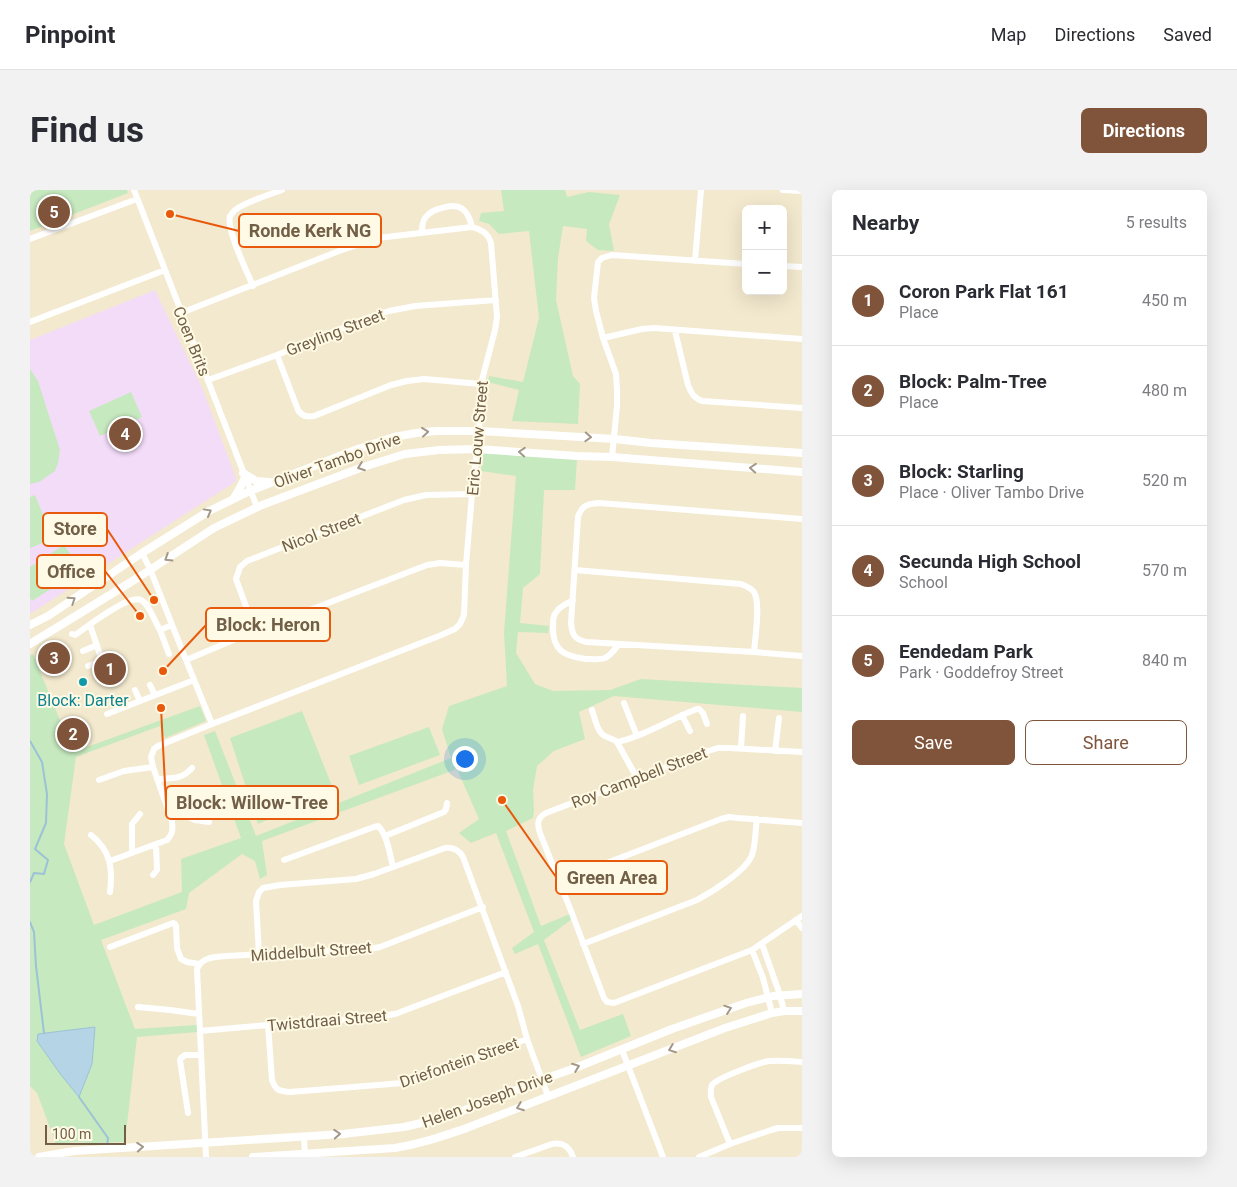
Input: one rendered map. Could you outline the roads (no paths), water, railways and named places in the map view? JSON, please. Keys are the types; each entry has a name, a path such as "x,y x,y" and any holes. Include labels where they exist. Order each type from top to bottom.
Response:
{"street":[{"path":"253,286 234,239 230,216 240,206 282,190"},
{"path":"695,261 701,190"},
{"path":"783,190 802,191"},
{"path":"30,239 137,193"},
{"name":"Coen Brits","path":"137,193 181,313 257,507"},
{"path":"181,313 339,251 378,238 422,233 472,227 471,220 464,209 459,206 450,205 439,208 425,217 422,233"},
{"name":"Eric Louw Street","path":"212,724 407,649 455,629 460,624 464,616 466,565 479,431 481,384 497,317 491,243 484,231 472,227"},
{"path":"612,457 617,406 616,374 596,311 594,298 598,262 602,258 612,256 742,264"},
{"path":"787,266 802,267"},
{"path":"30,322 165,270"},
{"name":"Greyling Street","path":"208,380 389,311 415,306 496,300"},
{"path":"603,338 654,328 802,340"},
{"path":"675,331 688,385 691,392 699,400 802,408"},
{"path":"277,355 298,410 304,416 314,416 407,380 481,384"},
{"name":"Oliver Tambo Drive","path":"30,625 48,616 209,511 250,491 355,450 394,437 436,431 479,431 614,438 651,443 802,453"},
{"name":"Oliver Tambo Drive","path":"30,644 214,528 257,507 363,467 398,456 439,450 477,449 612,457 802,472"},
{"path":"228,502 235,497 244,475 256,481 273,482"},
{"name":"Nicol Street","path":"255,631 236,579 240,567 247,561 404,500 426,496 472,494"},
{"path":"802,519 599,503 585,506 580,510 578,517 571,624 575,637 580,641 587,642 802,656"},
{"path":"110,861 168,840 173,828 153,767 151,757 154,749 212,724 142,553"},
{"path":"186,660 255,631 428,566 440,563 466,565"},
{"path":"575,570 741,584 748,587 754,592 758,609 754,652"},
{"path":"72,634 75,635 129,600 140,600 147,606 160,630 169,654"},
{"path":"573,600 558,609 554,617 554,639 559,649 569,656 601,659 609,655 619,644"},
{"path":"88,666 98,663 100,660 90,625"},
{"path":"160,630 172,625"},
{"path":"83,651 97,645"},
{"path":"107,714 194,680"},
{"path":"150,685 155,695"},
{"path":"136,690 140,701"},
{"path":"624,703 637,736"},
{"path":"617,742 637,736 699,709 703,712 707,724"},
{"path":"592,710 599,730 602,734 617,742 637,778"},
{"path":"682,715 690,731"},
{"path":"741,748 743,716"},
{"path":"776,750 778,718"},
{"name":"Roy Campbell Street","path":"560,881 538,827 539,818 546,813 708,751 722,748 741,748 802,752"},
{"path":"99,780 124,772 153,767"},
{"path":"157,779 180,777 192,768"},
{"path":"385,836 444,812 447,802"},
{"path":"167,807 195,820 209,822"},
{"path":"132,853 132,824 140,814"},
{"path":"802,823 729,817 560,881 607,1002 614,1002 752,950 802,916"},
{"path":"583,944 697,900 710,893 748,863 754,846 756,819"},
{"path":"284,860 378,826 385,836 393,867"},
{"path":"91,836 102,846 110,861 112,872 110,892"},
{"path":"153,875 157,870 156,844"},
{"path":"259,955 256,901 259,892 263,888 356,879 434,851 450,848 456,849 464,857 518,1006 527,1039 548,1096"},
{"name":"Middelbult Street","path":"198,967 207,959 214,957 380,947 482,907"},
{"path":"796,920 802,928"},
{"path":"110,947 173,923 176,926 177,948 181,959 198,967 206,1157"},
{"path":"762,944 784,1011"},
{"path":"752,950 763,978 772,1013"},
{"name":"Twistdraai Street","path":"200,1032 369,1018 395,1014 506,972"},
{"name":"Helen Joseph Drive","path":"39,1157 74,1151 343,1134 430,1122 622,1050 672,1029 746,1003 780,995 802,994"},
{"path":"138,1007 199,1014"},
{"name":"Helen Joseph Drive","path":"253,1157 305,1155 416,1145 724,1028 772,1013 802,1011"},
{"name":"Driefontein Street","path":"268,1025 274,1087 278,1090 290,1092 403,1083 527,1039"},
{"path":"622,1050 663,1157"},
{"path":"188,1113 180,1065 181,1058 186,1055 201,1055"},
{"path":"730,1144 711,1097 712,1086 718,1080 755,1064 769,1061 802,1062"},
{"path":"699,1157 730,1144 778,1128 802,1128"},
{"path":"304,1136 305,1155"},
{"path":"515,1157 552,1144 567,1146 573,1157"}],"water":[{"path":"95,1027 92,1064 79,1097 37,1041 38,1034"}],"waterway":[{"path":"30,741 42,762 47,794 46,823 35,849 48,860 44,874 34,873 30,882"},
{"path":"30,922 34,932 44,1033"},
{"path":"79,1097 108,1138 107,1147"}],"place":[{"name":"Eendedam Park","path":"54,212"},
{"name":"Ronde Kerk NG","path":"170,214"},
{"name":"Secunda High School","path":"125,434"},
{"name":"Store","path":"154,600"},
{"name":"Office","path":"140,616"},
{"name":"Block: Starling","path":"54,658"},
{"name":"Coron Park Flat 161","path":"110,669"},
{"name":"Block: Heron","path":"163,671"},
{"name":"Block: Darter","path":"83,682"},
{"name":"Block: Willow-Tree","path":"161,708"},
{"name":"Block: Palm-Tree","path":"73,734"},
{"name":"Green Area","path":"502,800"}]}
